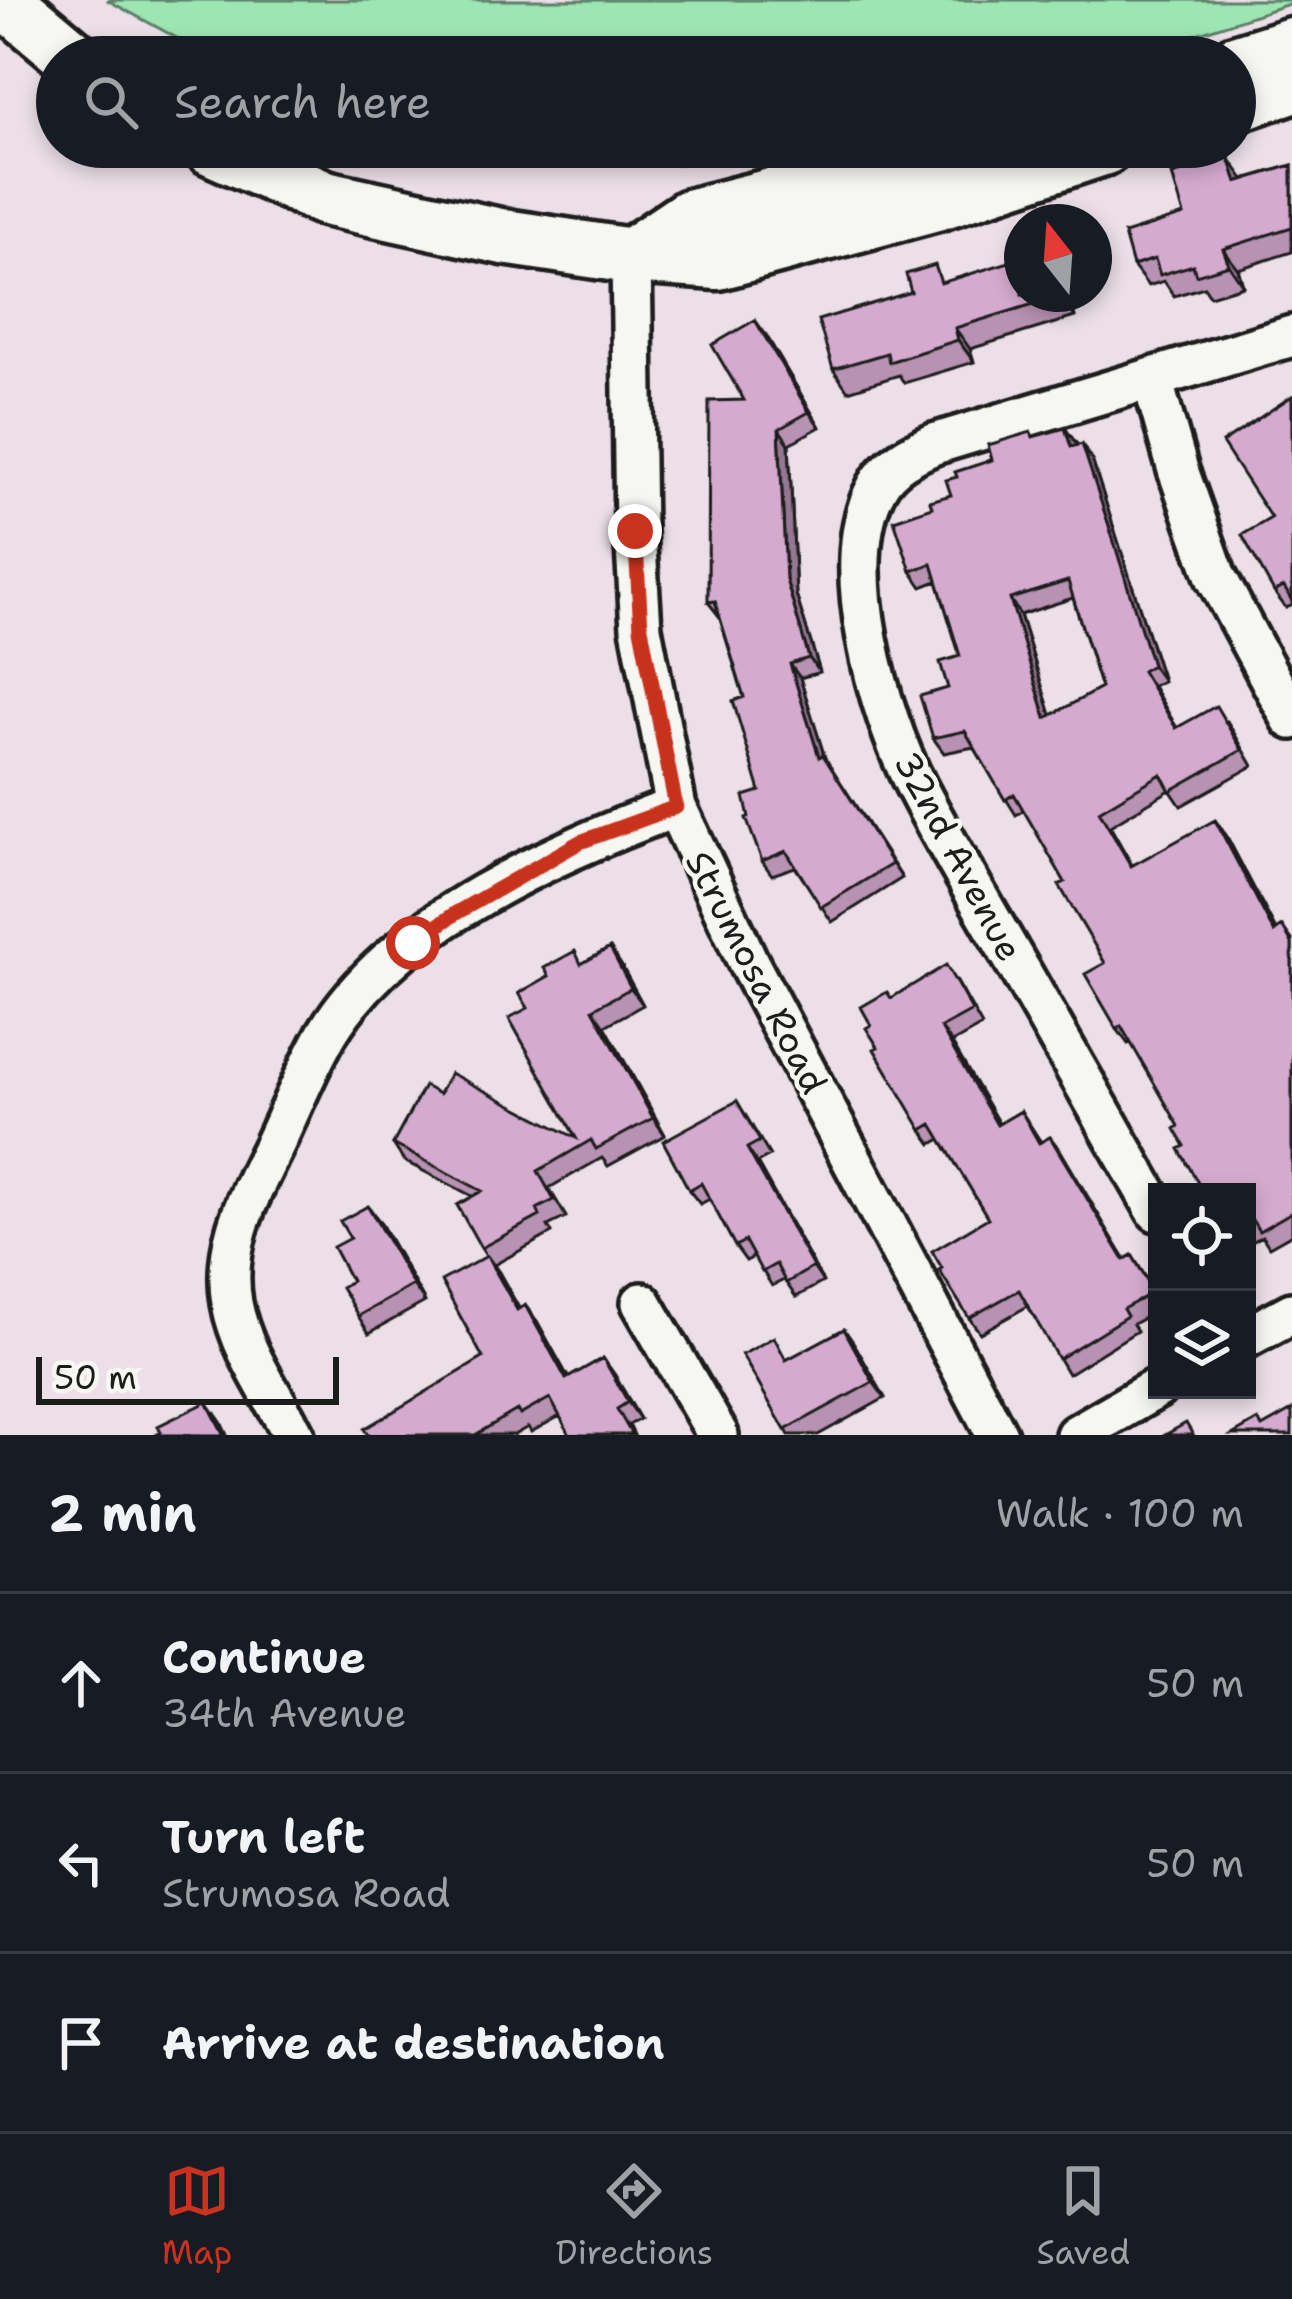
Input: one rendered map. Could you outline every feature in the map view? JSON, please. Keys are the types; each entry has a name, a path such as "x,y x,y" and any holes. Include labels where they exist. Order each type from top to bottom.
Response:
{"street":[{"path":"4,0 48,36"},
{"path":"1256,56 1292,45"},
{"path":"1256,97 1292,85"},
{"path":"259,168 326,198 504,237 631,256 718,262 937,203 1042,168"},
{"path":"631,256 688,217 880,168"},
{"name":"Strumosa Road","path":"631,256 641,628 676,807 740,946 998,1435"},
{"name":"32nd Avenue","path":"1148,1195 915,785 877,676 860,560 866,513 879,483 904,457 934,444 1292,336"},
{"path":"1152,379 1201,541 1292,718"},
{"path":"294,1435 240,1332 232,1306 230,1252 244,1206 329,1030 378,972 456,913 580,842 676,807"},
{"path":"642,1303 718,1435"},
{"path":"1256,1332 1292,1313"},
{"path":"1076,1435 1148,1393"}],"green space":[{"path":"107,0 1292,0 1190,36 173,36"}],"building":[{"path":"1292,165 1292,227 1223,249 1229,265 1196,275 1193,265 1160,275 1155,259 1133,266 1124,234 1184,215 1172,175 1195,168 1232,168 1237,182"},
{"path":"1004,264 1008,312 955,328 958,340 889,362 887,353 833,369 818,320 911,292 906,274 935,265 941,283"},
{"path":"755,320 809,412 779,429 786,580 809,658 790,664 819,757 823,755 892,864 821,907 786,851 762,861 746,818 744,796 760,791 733,701 744,697 715,601 708,602 709,401 744,400 712,345"},
{"path":"1292,396 1292,601 1284,587 1274,592 1242,535 1271,518 1222,443"},
{"path":"1065,428 1071,447 1082,444 1152,665 1142,671 1176,728 1216,706 1242,750 1170,791 1161,774 1099,811 1131,866 1215,820 1274,932 1282,926 1292,943 1292,1212 1259,1231 1256,1183 1198,1183 1179,1149 1185,1146 1175,1129 1179,1126 1085,974 1105,963 1014,794 1005,800 965,731 933,738 920,696 948,688 940,662 960,656 932,564 911,571 894,520 951,495 946,480 957,477 955,472 992,460 988,445 1031,432 1033,437","holes":["1068,581 1101,688 1046,718 1010,599"]},
{"path":"610,948 631,988 593,1009 653,1118 596,1149 591,1140 538,1171 554,1200 537,1209 540,1216 481,1248 457,1205 482,1191 393,1144 424,1086 439,1094 450,1073 576,1138 509,1018 528,1008 519,993 549,976 544,968 575,951 581,964"},
{"path":"946,965 972,1011 941,1028 997,1125 1021,1111 1039,1143 1050,1137 1124,1260 1132,1255 1148,1282 1148,1295 1123,1309 1127,1316 1058,1359 1019,1290 969,1318 939,1270 932,1251 988,1218 932,1124 922,1130 874,1049 878,1047 866,1028 871,1025 861,1007 887,992 891,998"},
{"path":"737,1101 760,1141 747,1148 813,1267 786,1283 776,1264 762,1272 745,1241 735,1246 701,1183 689,1190 663,1141"},
{"path":"368,1206 413,1285 358,1316 341,1287 351,1281 333,1247 350,1238 340,1221"},
{"path":"487,1256 517,1310 525,1305 566,1379 603,1358 628,1402 617,1409 632,1435 570,1435 550,1398 520,1415 517,1410 475,1435 368,1435 364,1429 483,1358 441,1281"},
{"path":"844,1329 873,1382 785,1430 742,1355 774,1337 786,1360"},
{"path":"207,1402 224,1435 156,1435 161,1432 158,1426"},
{"path":"1292,1410 1292,1435 1232,1435 1258,1420 1262,1427"},
{"path":"1186,1423 1193,1435 1165,1435"}],"route":[{"path":"413,943 580,842 676,807 641,628 635,531"}]}
